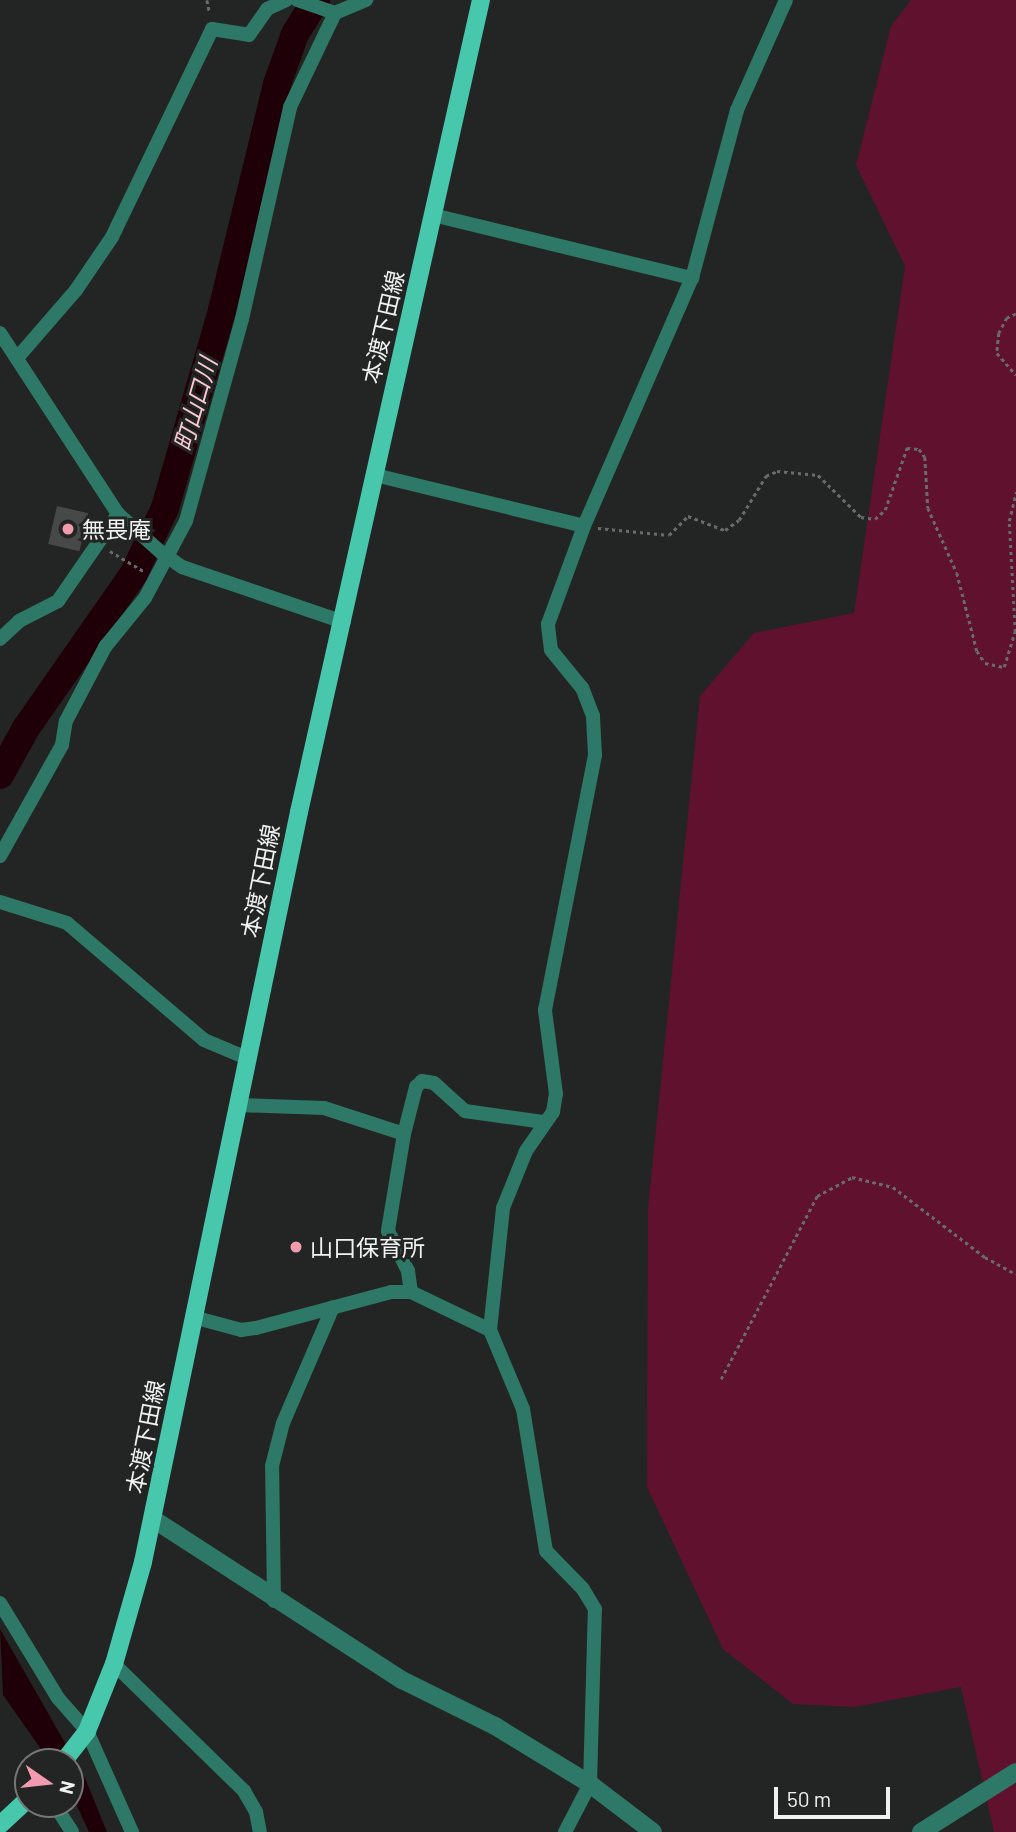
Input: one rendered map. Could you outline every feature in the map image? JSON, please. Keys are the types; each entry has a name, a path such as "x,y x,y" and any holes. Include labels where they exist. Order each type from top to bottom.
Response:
{"main road":[{"name":"本渡下田線","path":"74,1748 84,1735 114,1664 153,1519 299,812 344,622 481,0"},
{"path":"0,1825 14,1812"}],"street":[{"path":"19,357 76,290 112,237 212,29 249,35 267,9 286,0"},
{"path":"298,0 331,12 366,0"},
{"path":"565,1832 590,1784 588,1729 595,1609 583,1589 545,1551 523,1409 490,1330 503,1208 526,1151 543,1122 553,1112 556,1094 545,1010 595,755 593,716 582,688 551,650 548,624 584,526 692,278 737,110 786,0"},
{"path":"0,856 62,745 66,720 106,648 166,556 186,520 235,343 290,107 331,12"},
{"path":"433,215 692,278"},
{"path":"0,333 19,357 118,514 166,556 182,567 344,622"},
{"path":"375,475 584,526"},
{"path":"0,639 19,621 58,601 118,514"},
{"path":"0,902 67,923 204,1040 249,1059"},
{"path":"411,1292 408,1271 388,1231 404,1134 416,1087 422,1081 434,1083 465,1111 543,1122"},
{"path":"238,1105 315,1106 404,1134"},
{"path":"193,1317 248,1329 391,1292 411,1292 490,1330"},
{"path":"274,1601 272,1466 283,1423 333,1307"},
{"path":"153,1519 274,1601 402,1679 495,1726 590,1784 653,1832"},
{"path":"0,1603 84,1735 132,1832"},
{"path":"114,1664 244,1791 256,1812 260,1832"},
{"path":"921,1832 1016,1772"}],"path":[{"path":"1016,314 1007,318 999,333 997,353 1016,374"},
{"path":"584,526 669,535 688,516 725,530 739,520 766,476 777,471 818,475 860,517 875,519 885,510 907,448 919,449 925,457 928,508 957,573 978,651 985,663 1004,667 1015,632 1009,521 1016,492"},
{"path":"111,551 151,576"},
{"path":"721,1379 817,1196 852,1177 893,1187 985,1257 1016,1274"}],"shaded area":[{"path":"911,0 1016,0 1016,1832 994,1832 961,1687 854,1707 793,1704 723,1649 647,1487 648,1208 700,696 754,633 854,613 905,266 856,165 891,26"},
{"path":"0,1629 68,1748 40,1748 3,1695"},
{"path":"84,1776 107,1832 89,1832 83,1818"}],"building":[{"name":"無畏庵","path":"57,506 88,513 79,551 48,544"}],"waterway":[{"name":"町山口川","path":"0,775 26,728 134,573 165,508 222,310 277,84 295,34 316,0"}],"place":[{"name":"無畏庵","path":"68,529"},
{"name":"山口保育所","path":"296,1247"}]}
